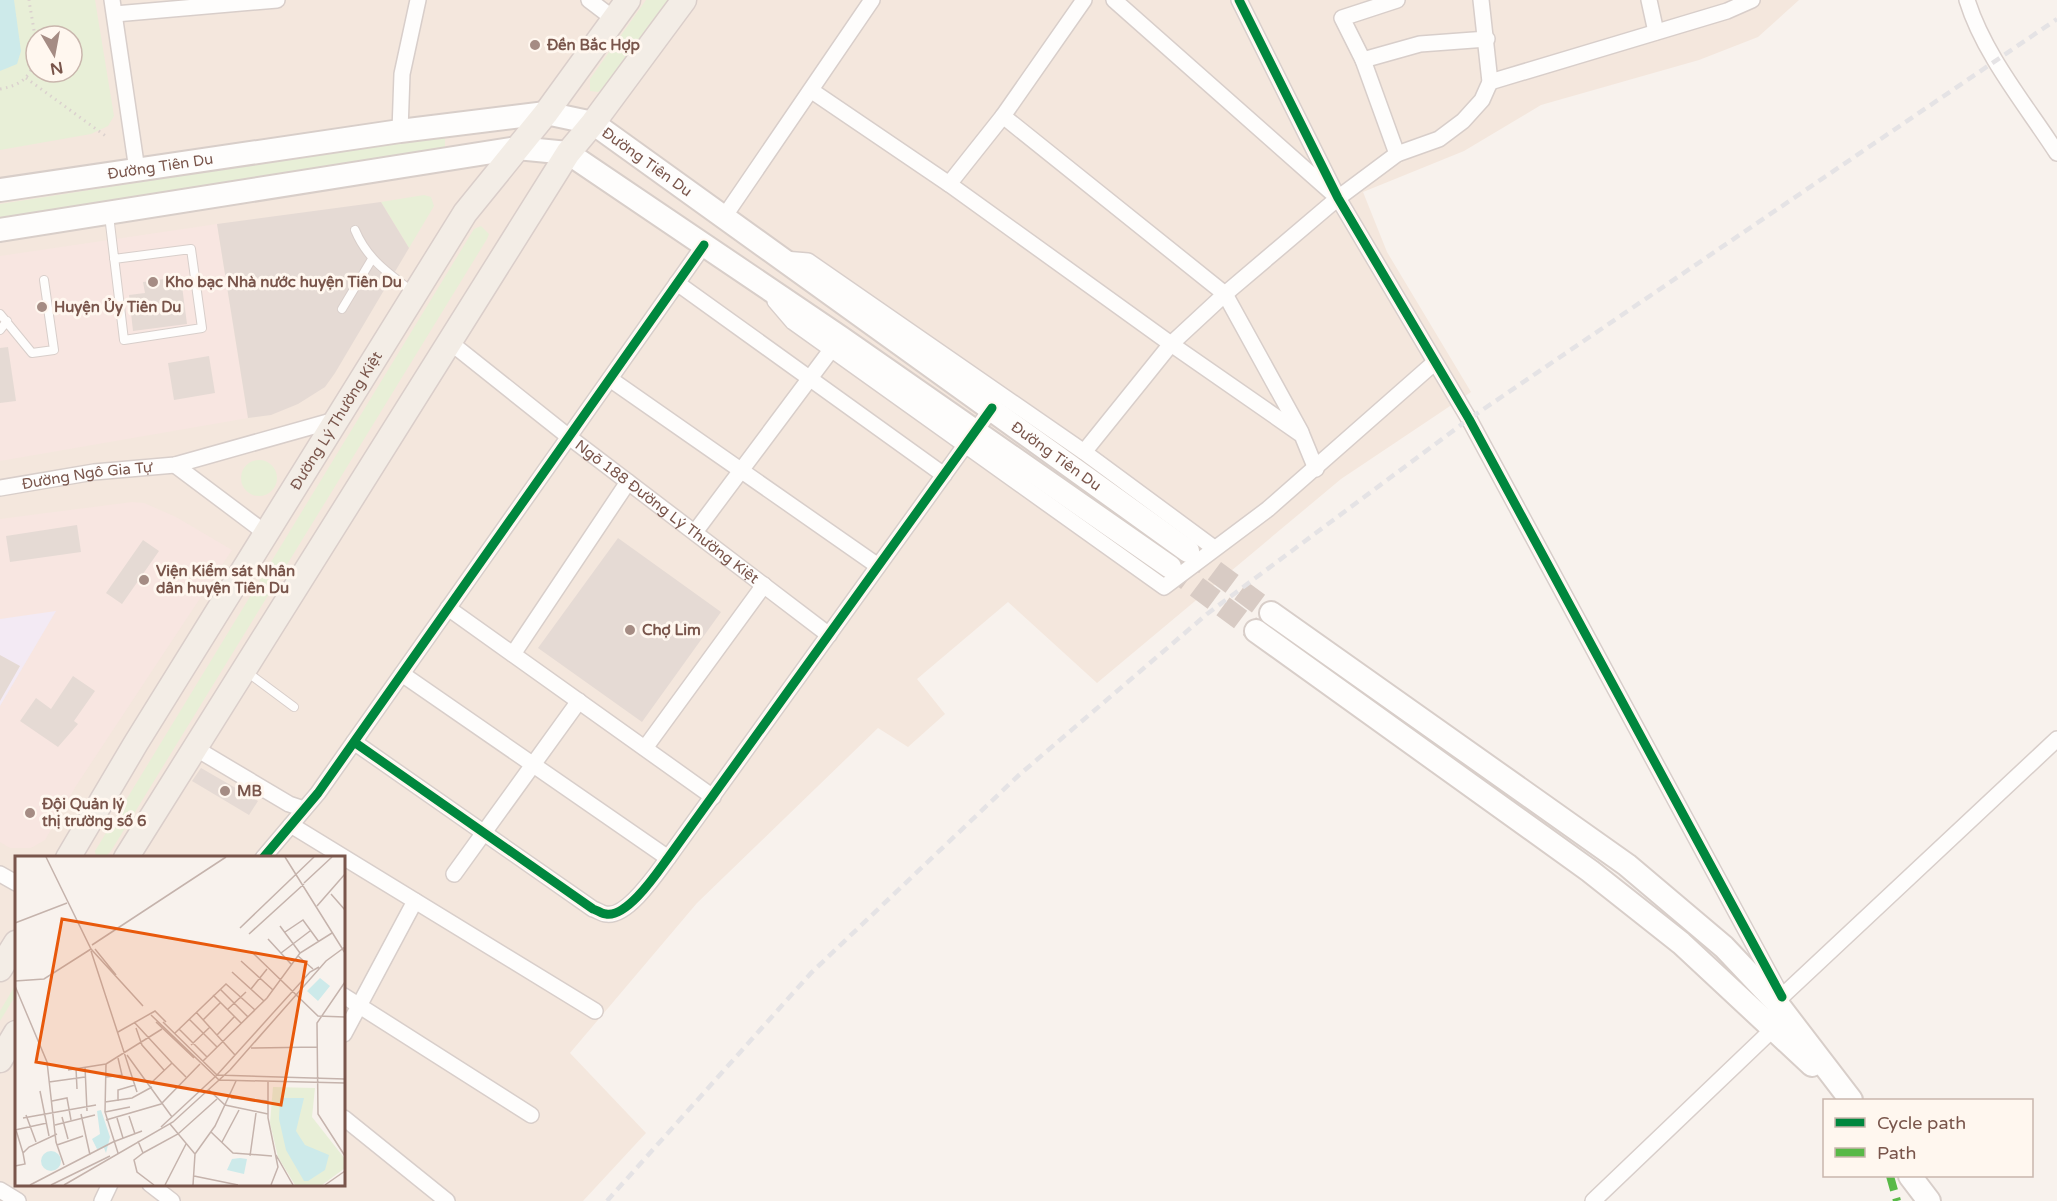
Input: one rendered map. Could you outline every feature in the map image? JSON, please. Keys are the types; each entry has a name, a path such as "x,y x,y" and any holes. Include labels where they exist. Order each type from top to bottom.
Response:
{"main road":[{"path":"127,856 568,153 684,0"},
{"name":"Đường Lý Thường Kiệt","path":"69,856 136,743 465,213 546,113 621,9"},
{"name":"Đường Tiên Du","path":"0,190 400,131 546,113 593,123 1188,551"},
{"name":"Đường Tiên Du","path":"0,230 517,148 568,153 764,287 836,343 970,438 1170,567"},
{"path":"1271,613 1627,865 1724,947 1779,999 1850,1099"},
{"path":"1256,631 1590,871 1681,943 1849,1099"},
{"path":"0,969 15,945"},
{"path":"0,1060 15,1035"},
{"path":"1911,1177 1929,1201"}],"street":[{"path":"137,170 114,7 277,0"},
{"path":"400,131 402,74 418,0"},
{"path":"589,0 621,9"},
{"path":"724,217 872,0"},
{"path":"949,184 1003,116 1084,0"},
{"path":"1114,0 1338,198"},
{"path":"1239,0 1338,198 1469,419 1779,999 2057,740"},
{"path":"1397,0 1342,18 1363,60 1397,154"},
{"path":"1084,452 1171,344 1225,294 1338,198 1397,154 1439,139 1463,121 1482,100 1490,82 1481,0"},
{"path":"1649,0 1656,32"},
{"path":"1490,82 1656,32 1726,6 1752,0"},
{"path":"1966,0 1996,60 2057,153"},
{"path":"1363,60 1420,44 1487,39"},
{"path":"812,90 949,184 1302,435"},
{"path":"1003,116 1225,294 1302,435 1316,469"},
{"path":"265,856 304,809 354,742 704,245"},
{"path":"783,259 808,261 1084,452 1214,548"},
{"path":"677,283 944,475"},
{"name":"Ngõ 188 Đường Lý Thường Kiệt","path":"451,343 569,437 829,635"},
{"path":"695,532 836,343"},
{"path":"970,438 1164,587 1268,509 1434,363"},
{"path":"610,379 878,566"},
{"path":"354,742 593,909 606,914 621,911 640,895 713,797 992,408"},
{"name":"Đường Ngô Gia Tự","path":"0,488 94,472 175,465 335,420"},
{"name":"Đường Ngô Gia Tự","path":"175,465 267,534"},
{"path":"513,654 628,482"},
{"path":"645,748 764,585"},
{"path":"448,608 713,797"},
{"path":"402,674 668,858"},
{"path":"454,874 579,701"},
{"path":"195,748 289,804 304,809"},
{"path":"291,825 342,856"},
{"path":"345,858 595,1011"},
{"path":"0,874 15,882"},
{"path":"345,1032 416,901"},
{"path":"345,997 531,1115"},
{"path":"1593,1201 1772,1030"},
{"path":"345,1119 447,1201"},
{"path":"102,1201 110,1186"},
{"path":"151,1186 172,1201"},
{"path":"0,1190 18,1201"}],"lane":[{"path":"108,213 124,340 202,328 191,249 114,259"},
{"path":"355,230 372,259 385,272 414,293"},
{"path":"342,309 372,259"},
{"path":"3,317 32,353 54,350 44,280"},
{"path":"0,330 3,317"},
{"path":"244,669 294,707"}],"path":[{"path":"29,0 32,24"},
{"path":"0,89 21,84 24,80"},
{"path":"34,84 107,137"}],"shaded area":[{"path":"0,0 1799,0 1758,37 1699,60 1541,105 1464,151 1363,192 1387,252 1471,392 1341,479 1097,683 1008,602 917,679 945,714 908,747 878,728 697,903 570,1053 646,1133 583,1201 0,1201"},
{"path":"217,224 248,418 0,461 0,256"},
{"path":"132,502 144,503 176,517 232,550 76,786 45,840 31,848 10,848 0,842 0,706 55,612 0,619 0,519"},
{"path":"56,611 0,706 0,619"}],"green space":[{"path":"0,0 95,0 114,116 108,126 91,134 0,150"},
{"path":"646,0 670,0 605,87 598,92 590,91 590,79"},
{"path":"434,136 445,138 445,148 442,152 0,221 0,204"},
{"path":"424,195 431,197 434,206 409,248 381,202"},
{"path":"481,226 489,234 487,239 111,851 106,856 96,856 95,851 474,229"},
{"path":"259,460 272,465 277,478 272,491 259,496 246,491 241,478 246,465"},
{"path":"15,986 15,997 0,1021 0,1011"}],"water":[{"path":"0,0 14,0 21,51 17,64 0,71"}],"building":[{"path":"381,202 409,248 335,373 325,387 298,404 271,415 248,418 217,224"},
{"path":"164,279 165,288 182,286 187,324 133,331 129,295 145,293 143,282"},
{"path":"8,347 16,401 0,403 0,348"},
{"path":"209,356 215,393 174,400 168,363"},
{"path":"77,525 81,552 10,562 6,536"},
{"name":"Chợ Lim","path":"618,538 721,612 642,722 538,648"},
{"path":"143,540 159,551 122,604 106,593"},
{"path":"0,655 20,666 0,701"},
{"path":"73,676 95,691 74,721 78,724 58,747 20,721 36,698 51,709"},
{"name":"MB","path":"201,768 258,801 249,815 192,781"}],"tunnel":[{"path":"1188,551 1271,613"},
{"path":"1170,567 1256,631"}],"railway":[{"path":"607,1201 811,973 1019,775 1207,614 1469,419 2057,19"}],"marked path":[{"path":"1890,1177 1897,1201"}],"cycle path":[{"path":"1239,0 1338,198 1469,419 1782,997"},
{"path":"265,856 318,793 704,245"},
{"path":"354,742 593,909 606,914 623,909 657,874 992,408"}],"place":[{"name":"Đền Bắc Hợp","path":"535,45"},
{"name":"Kho bạc Nhà nước huyện Tiên Du","path":"153,282"},
{"name":"Huyện Ủy Tiên Du","path":"42,307"},
{"name":"Viện Kiểm sát Nhân dân huyện Tiên Du","path":"144,580"},
{"name":"Chợ Lim","path":"630,630"},
{"name":"MB","path":"225,791"},
{"name":"Đội Quản lý thị trường số 6","path":"30,813"}]}
